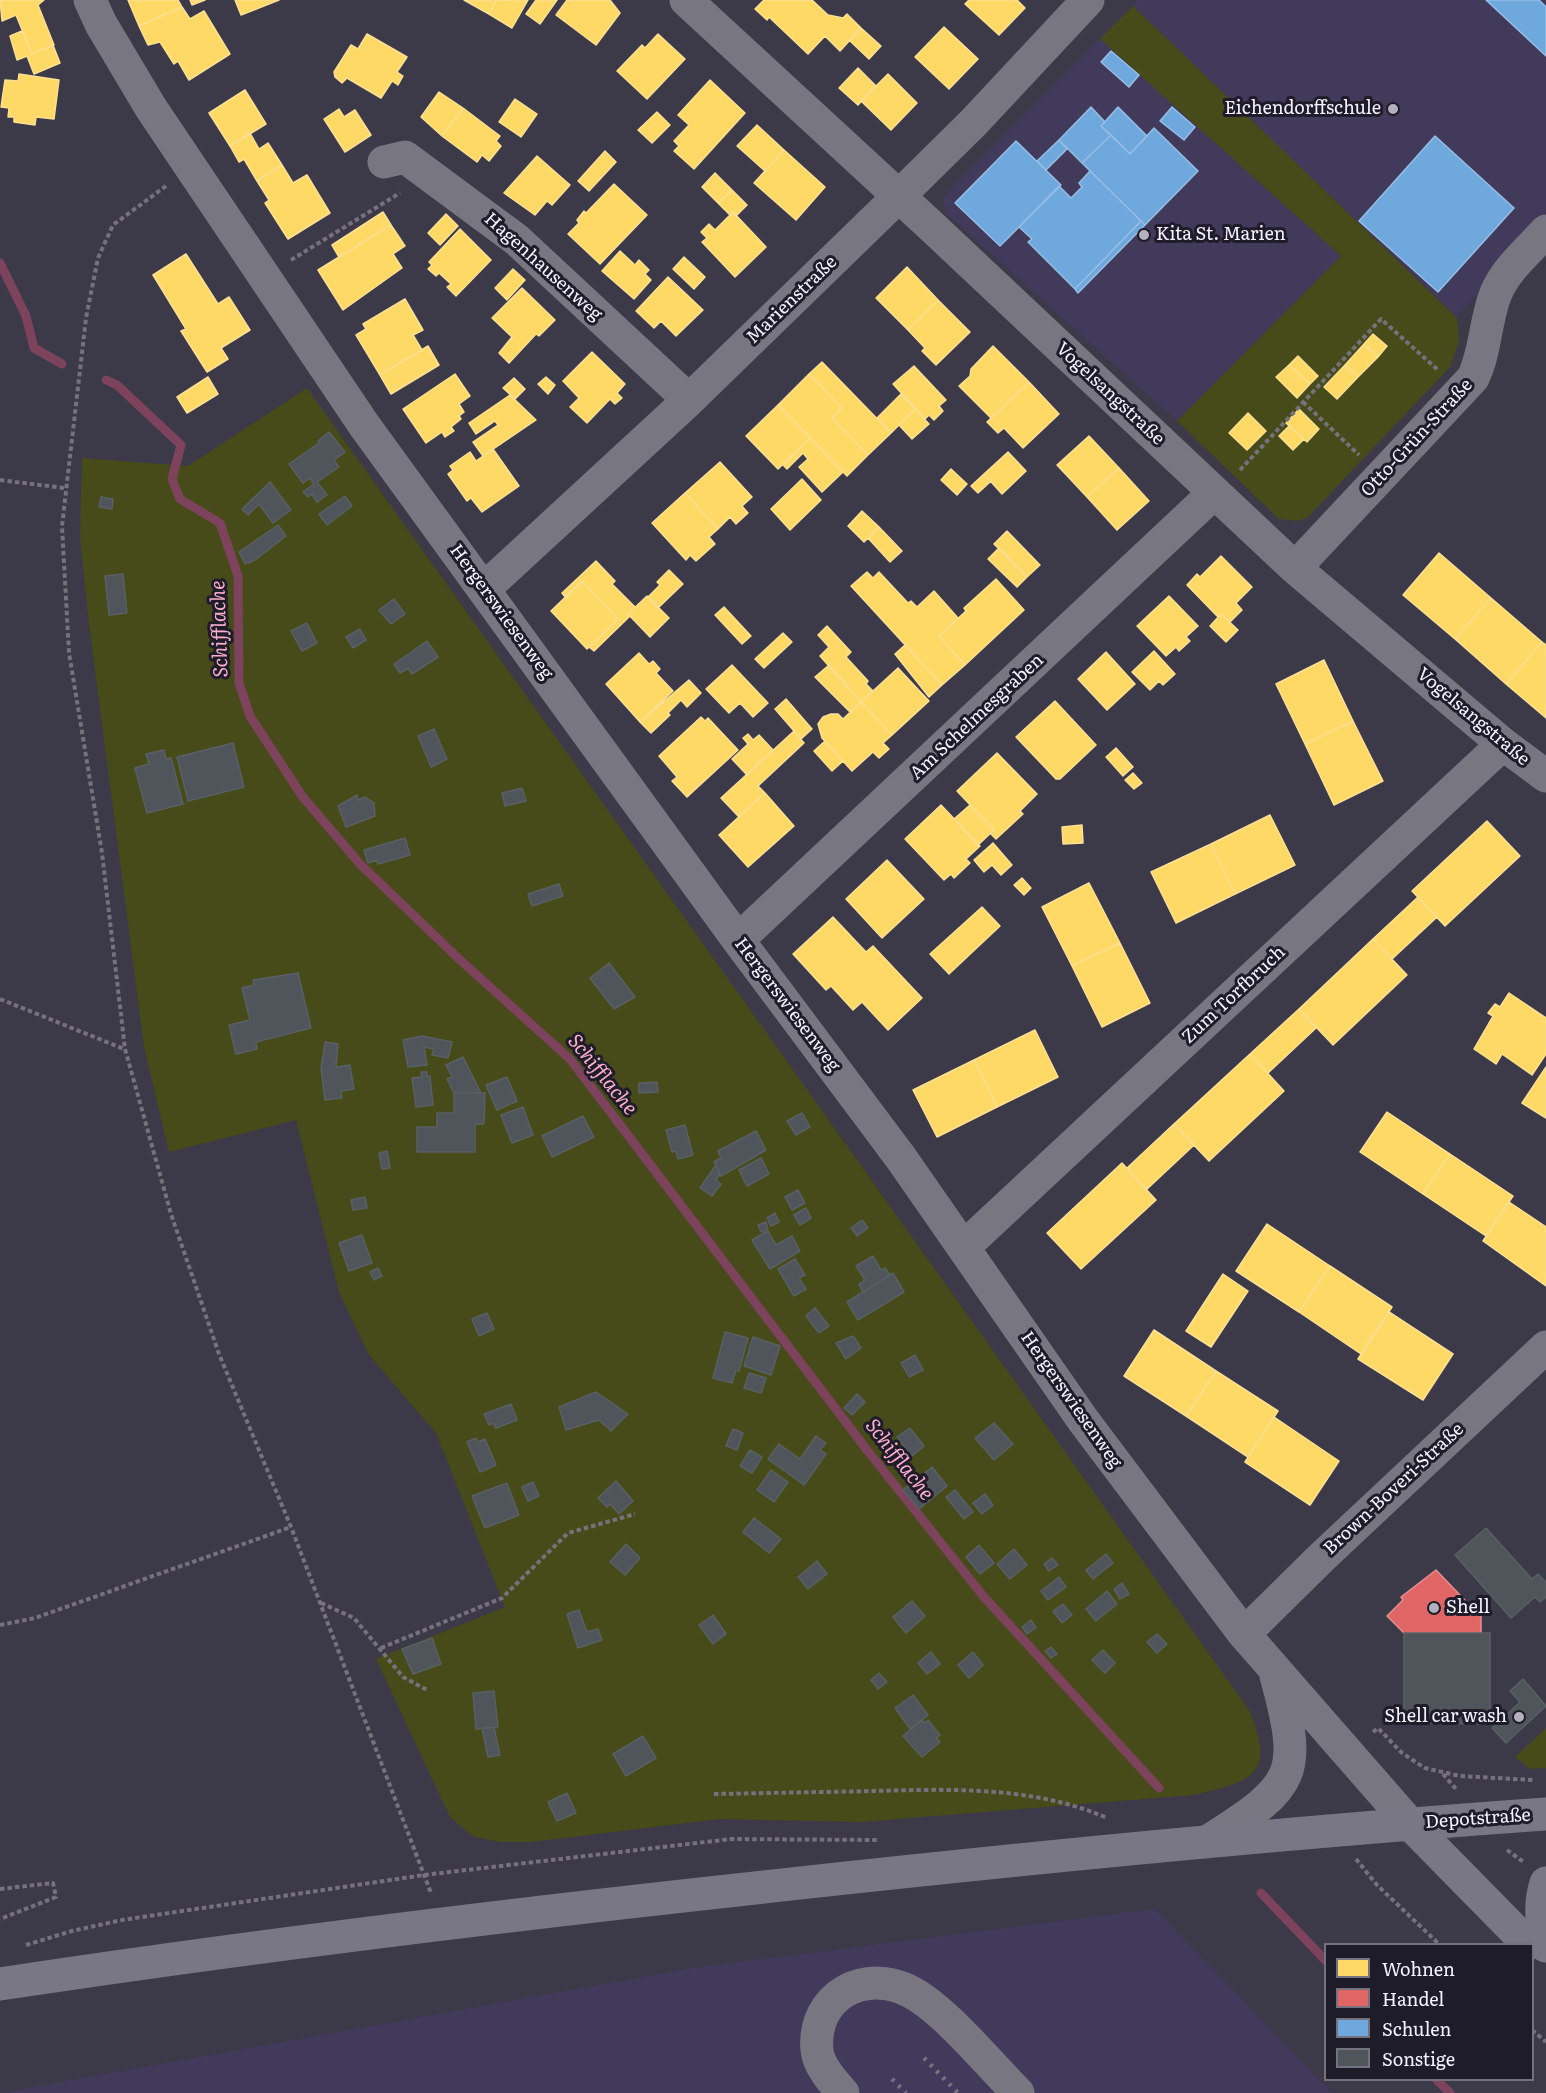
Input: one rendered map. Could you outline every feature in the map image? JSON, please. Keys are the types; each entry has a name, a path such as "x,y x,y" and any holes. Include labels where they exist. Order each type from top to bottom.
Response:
{"main road":[{"name":"Depotstraße","path":"0,1984 442,1922 1210,1840 1546,1814"},
{"path":"1409,1823 1527,1943"},
{"path":"1546,1883 1543,1893 1542,1925 1546,1946"},
{"path":"1534,1950 1546,1963"}],"street":[{"name":"Hergerswiesenweg","path":"90,0 123,63 190,167 364,425 738,940 965,1246 1083,1420 1244,1634 1409,1823"},
{"name":"Vogelsangstraße","path":"686,0 899,196 1295,568 1503,744 1546,776"},
{"name":"Marienstraße","path":"484,590 689,400 899,196 974,122 1088,0"},
{"name":"Hagenhausenweg","path":"384,162 405,157 516,240 689,400"},
{"name":"Otto-Grün-Straße","path":"1295,568 1473,378 1480,365 1497,291 1504,277 1546,231"},
{"name":"Am Schelmesgraben","path":"738,940 1214,493"},
{"name":"Zum Torfbruch","path":"965,1246 1503,744"},
{"name":"Brown-Boveri-Straße","path":"1244,1634 1321,1557 1546,1347"},
{"path":"1210,1840 1261,1804 1281,1784 1288,1770 1290,1733 1274,1668"},
{"path":"843,2093 816,2052 818,2025 826,2007 841,1992 860,1984 882,1984 909,1991 932,2007 1018,2093"}],"path":[{"path":"190,167 113,225 98,258 86,318 64,489 63,569 69,653 102,853 125,1049 171,1214 219,1354 291,1527 424,1875"},
{"path":"265,276 430,174"},
{"path":"1240,470 1381,319 1462,392"},
{"path":"1303,402 1382,476"},
{"path":"0,480 64,489"},
{"path":"0,999 125,1049"},
{"path":"381,1648 502,1598 568,1533 635,1514"},
{"path":"0,1625 35,1618 291,1527"},
{"path":"320,1603 354,1618 403,1677 429,1691"},
{"path":"1378,1728 1402,1753 1425,1768 1460,1776 1537,1780"},
{"path":"714,1794 947,1789 1012,1793 1082,1807 1110,1819 1098,1820"},
{"path":"1333,1830 1377,1885 1438,1943"},
{"path":"24,1946 72,1931 122,1920 424,1875 731,1839 886,1840"},
{"path":"0,1889 53,1883 56,1897 0,1919"},
{"path":"1534,2031 1546,2042"}],"shaded area":[{"name":"Eichendorffschule","path":"1138,0 1546,0 1546,212 1457,317 1133,6"},
{"name":"Kita St. Marien","path":"1100,39 1341,256 1177,421 947,214 943,201 948,191"},
{"path":"1155,1909 1332,2093 0,2093 699,1967"}],"green space":[{"path":"1133,6 1457,318 1459,342 1450,367 1308,517 1298,521 1279,519 1177,421 1341,256 1100,39"},
{"path":"307,388 1249,1710 1257,1731 1260,1748 1259,1761 1254,1771 1245,1779 1232,1785 1194,1795 861,1822 720,1819 531,1842 499,1842 472,1836 450,1817 376,1659 505,1607 436,1433 369,1355 339,1292 296,1120 169,1152 144,1047 80,538 82,458 188,466"},
{"path":"1546,1728 1546,1768 1530,1769 1515,1757"}],"building: Wohnen":[{"path":"0,0 44,0 38,5 54,45 32,54 16,15 2,21"},
{"path":"128,0 178,0 182,7 139,26"},
{"path":"190,0 205,0 192,5"},
{"path":"235,0 279,0 241,15"},
{"path":"464,0 497,0 489,14"},
{"path":"497,0 528,0 512,28 489,14"},
{"path":"536,0 557,0 540,24 526,14"},
{"path":"567,0 610,0 620,13 596,45 556,15"},
{"path":"764,0 812,0 828,15 843,18 847,14 861,28 840,51 825,36 808,54 769,17 767,20 755,9"},
{"path":"969,0 1017,0 1025,8 999,35 965,4"},
{"path":"182,7 190,19 204,11 230,54 189,80 178,61 174,64 160,42 148,45 139,26"},
{"path":"944,27 978,59 949,89 915,57"},
{"path":"861,28 881,46 869,59 849,40"},
{"path":"22,31 32,54 53,45 60,63 34,74 27,56 17,60 10,36"},
{"path":"367,34 407,57 397,72 403,76 398,85 392,81 381,98 347,78 342,83 335,77 334,72 351,45 358,49"},
{"path":"658,34 685,59 647,99 617,71 642,45 645,48"},
{"path":"858,68 876,86 858,105 839,88"},
{"path":"19,74 59,80 54,119 36,117 35,125 14,122 14,117 8,117 9,108 1,107 5,80 18,81"},
{"path":"888,74 917,103 891,130 861,101"},
{"path":"710,80 745,113 694,169 674,151 679,146 674,141 689,125 678,115"},
{"path":"245,90 266,124 230,146 209,113"},
{"path":"439,92 463,108 442,136 421,117"},
{"path":"515,99 537,114 521,137 499,122"},
{"path":"463,108 500,136 496,141 501,146 489,161 482,155 477,162 442,136"},
{"path":"339,109 344,117 355,110 371,135 345,152 324,119"},
{"path":"657,112 670,125 652,143 638,130"},
{"path":"757,125 784,150 765,171 737,146"},
{"path":"250,133 259,149 268,143 282,165 257,181 244,159 239,162 230,146"},
{"path":"784,150 825,187 796,220 754,183"},
{"path":"605,151 616,162 589,191 578,181"},
{"path":"537,156 570,185 552,205 547,201 535,215 504,193"},
{"path":"282,165 293,183 307,175 330,213 288,239 265,203 269,200 257,181"},
{"path":"715,173 732,190 718,203 702,187"},
{"path":"614,184 647,215 600,264 568,234 579,223 577,220 584,211 586,213"},
{"path":"732,190 747,205 736,216 733,212 730,215 718,203"},
{"path":"383,212 391,225 339,257 332,245"},
{"path":"733,212 766,247 735,277 702,242 707,238 701,232 709,224 715,230"},
{"path":"446,214 458,226 440,245 428,233"},
{"path":"391,225 405,246 393,254 402,268 343,310 318,270"},
{"path":"460,229 491,260 456,296 447,287 451,284 439,273 436,276 428,269 432,265 429,262"},
{"path":"620,251 635,265 639,260 649,270 645,274 651,280 634,299 602,271"},
{"path":"186,254 218,304 229,297 250,330 221,348 228,359 207,372 181,331 186,329 153,275"},
{"path":"684,257 705,277 694,289 673,269"},
{"path":"907,267 938,300 908,330 876,298"},
{"path":"513,269 525,280 507,300 495,288"},
{"path":"668,277 703,310 676,336 661,321 654,328 636,311"},
{"path":"522,288 555,320 539,336 536,334 509,363 499,353 512,337 492,318"},
{"path":"405,299 423,330 413,335 422,350 380,375 356,335 366,329 363,324"},
{"path":"938,300 970,332 936,365 922,351 925,348 908,330"},
{"path":"1373,334 1387,346 1378,357 1364,344"},
{"path":"1364,344 1378,357 1358,377 1345,365"},
{"path":"428,346 439,365 391,394 380,375"},
{"path":"993,346 1029,382 991,418 959,386 970,376 971,369"},
{"path":"592,352 625,384 617,393 622,398 615,404 610,399 587,423 570,407 579,398 563,381"},
{"path":"1298,356 1318,376 1310,384 1289,365"},
{"path":"822,362 891,433 868,455 832,418 842,408 809,374"},
{"path":"1289,365 1310,384 1297,398 1276,377"},
{"path":"1345,365 1358,377 1337,399 1324,387"},
{"path":"914,366 946,400 939,406 943,411 934,420 929,415 925,419 893,384"},
{"path":"455,374 470,396 459,404 464,412 459,416 461,419 451,427 454,431 445,437 442,432 426,443 403,409"},
{"path":"809,374 842,408 832,418 868,455 847,476 778,405"},
{"path":"208,377 218,394 187,413 177,397"},
{"path":"546,377 555,385 548,394 538,384"},
{"path":"514,378 525,389 515,399 503,388"},
{"path":"1029,382 1059,414 1023,448 1004,428 998,433 987,422"},
{"path":"901,394 915,409 891,433 877,418"},
{"path":"510,395 536,420 483,456 473,442 498,425 495,421 476,434 469,423"},
{"path":"778,405 810,438 778,469 746,436"},
{"path":"915,409 929,424 912,439 899,425"},
{"path":"1299,409 1319,429 1307,442 1286,423"},
{"path":"1248,413 1266,431 1247,450 1229,433"},
{"path":"1289,426 1304,439 1293,450 1279,436"},
{"path":"1089,436 1119,468 1087,497 1057,465"},
{"path":"810,438 843,472 822,492 799,467 808,459 803,453 787,469 783,465"},
{"path":"493,449 519,486 482,512 471,498 467,501 448,474 453,470 450,466 470,452 476,461"},
{"path":"1008,452 1026,471 1002,494 984,474"},
{"path":"720,462 752,497 742,506 748,513 736,524 730,517 718,529 685,493"},
{"path":"1119,468 1149,501 1117,530 1087,497"},
{"path":"951,469 967,484 957,495 941,480"},
{"path":"984,474 991,481 978,493 971,486"},
{"path":"802,479 821,500 790,530 771,509"},
{"path":"685,493 718,529 709,537 715,544 696,561 690,555 686,560 652,523"},
{"path":"862,511 879,527 864,542 848,526"},
{"path":"879,527 902,551 890,562 868,538"},
{"path":"1007,531 1040,565 1027,577 994,544"},
{"path":"999,548 1027,577 1017,587 988,559"},
{"path":"1439,553 1491,598 1455,639 1403,595"},
{"path":"1221,556 1252,587 1236,603 1242,610 1230,622 1221,614 1218,617 1187,585 1197,574 1200,577"},
{"path":"596,561 615,581 612,584 635,607 628,614 630,616 594,651 589,647 618,619 582,581 566,598 562,593"},
{"path":"669,570 683,584 658,608 648,597 660,585 657,582"},
{"path":"867,572 873,578 879,572 908,603 911,601 917,607 934,591 958,618 939,636 965,665 942,685 851,586"},
{"path":"996,579 1024,610 965,665 939,636 966,611 964,608"},
{"path":"582,581 618,619 587,649 551,611"},
{"path":"647,596 669,618 650,637 628,614"},
{"path":"1169,596 1198,626 1186,637 1190,641 1179,651 1176,647 1166,656 1137,626"},
{"path":"1491,598 1542,642 1506,684 1455,639"},
{"path":"724,607 751,636 742,644 715,615"},
{"path":"1221,614 1238,630 1226,642 1210,626"},
{"path":"827,626 851,652 846,657 868,681 866,684 873,691 861,702 820,656 829,647 818,635"},
{"path":"783,633 792,642 764,668 755,659"},
{"path":"1542,642 1546,645 1546,718 1506,684"},
{"path":"905,645 942,685 929,697 895,654"},
{"path":"1154,651 1175,674 1163,685 1159,681 1150,690 1132,672"},
{"path":"1106,652 1135,684 1107,710 1078,679"},
{"path":"639,653 649,664 653,661 660,669 656,673 673,691 640,722 606,684"},
{"path":"1324,660 1353,721 1305,744 1276,684"},
{"path":"732,665 768,703 753,717 740,703 729,713 706,689"},
{"path":"829,665 861,702 850,712 815,677"},
{"path":"898,668 929,701 892,735 861,702"},
{"path":"689,680 701,693 687,707 681,700 668,713 670,715 651,733 640,722"},
{"path":"786,699 812,729 801,739 775,709"},
{"path":"1055,701 1096,745 1060,779 1056,779 1016,737"},
{"path":"861,702 892,735 883,743 889,749 879,758 873,752 852,771 822,738 818,724 823,717 831,714 838,714 843,719"},
{"path":"701,717 705,721 708,718 738,750 687,797 672,781 677,777 659,756"},
{"path":"1353,721 1383,781 1334,805 1305,744"},
{"path":"794,731 804,743 758,786 765,793 739,817 721,798"},
{"path":"748,734 753,740 759,735 773,750 747,775 732,759 748,744 743,738"},
{"path":"825,741 843,761 832,771 814,751"},
{"path":"1116,748 1133,767 1123,776 1106,757"},
{"path":"997,753 1037,794 1020,811 1023,814 996,839 990,833 994,830 957,791"},
{"path":"1133,773 1142,783 1134,789 1125,780"},
{"path":"765,793 794,826 748,867 719,835"},
{"path":"941,805 980,846 966,859 970,863 954,878 951,874 944,880 905,839"},
{"path":"970,805 994,830 978,845 954,819"},
{"path":"1270,815 1295,865 1235,894 1211,844"},
{"path":"1487,821 1520,856 1445,926 1412,891"},
{"path":"1082,825 1083,843 1063,844 1062,827"},
{"path":"993,843 1012,865 1001,875 992,865 984,872 974,860"},
{"path":"1211,844 1235,894 1176,923 1151,872"},
{"path":"887,860 924,899 882,938 846,899"},
{"path":"1022,878 1031,888 1024,895 1014,885"},
{"path":"1089,883 1120,943 1072,966 1042,907"},
{"path":"1418,897 1437,917 1392,959 1373,939"},
{"path":"982,907 1000,926 949,974 930,954"},
{"path":"833,917 866,952 873,946 922,998 888,1030 862,1002 853,1010 831,986 826,990 793,954"},
{"path":"1373,939 1407,975 1333,1045 1299,1009"},
{"path":"1120,943 1150,1003 1102,1027 1072,966"},
{"path":"1509,993 1546,1018 1546,1054 1532,1075 1502,1054 1496,1064 1474,1049 1493,1016 1488,1013 1495,1004 1500,1007"},
{"path":"1299,1009 1316,1028 1268,1073 1250,1054"},
{"path":"1035,1030 1058,1077 997,1107 974,1060"},
{"path":"1250,1054 1284,1091 1209,1161 1174,1124"},
{"path":"974,1060 997,1107 937,1137 913,1090"},
{"path":"1546,1067 1546,1118 1522,1103"},
{"path":"1387,1112 1450,1154 1423,1194 1360,1152"},
{"path":"1174,1124 1194,1145 1146,1190 1127,1168"},
{"path":"1450,1154 1513,1196 1486,1236 1423,1194"},
{"path":"1122,1163 1156,1200 1081,1269 1047,1233"},
{"path":"1509,1202 1546,1227 1546,1286 1483,1241"},
{"path":"1267,1224 1330,1266 1299,1312 1236,1271"},
{"path":"1330,1266 1392,1307 1361,1354 1299,1312"},
{"path":"1223,1274 1248,1291 1211,1347 1186,1331"},
{"path":"1389,1312 1453,1354 1423,1400 1358,1359"},
{"path":"1154,1330 1216,1371 1186,1416 1124,1376"},
{"path":"1216,1371 1278,1411 1248,1457 1186,1416"},
{"path":"1274,1417 1339,1461 1310,1505 1245,1462"}],"building: Handel":[{"name":"Shell","path":"1436,1570 1481,1617 1481,1633 1404,1633 1387,1616 1403,1600 1401,1597"}],"building: Schulen":[{"path":"1486,0 1539,0 1546,7 1546,56"},
{"path":"1111,51 1139,75 1129,87 1101,62"},
{"path":"1091,107 1105,122 1101,126 1111,135 1082,163 1059,140"},
{"path":"1118,107 1147,136 1130,154 1101,126"},
{"path":"1172,107 1195,127 1184,140 1160,121"},
{"path":"1154,128 1198,171 1145,225 1082,163 1111,135 1130,154"},
{"path":"1435,136 1514,208 1438,292 1359,221"},
{"path":"1059,140 1067,149 1046,170 1037,161"},
{"path":"1016,141 1061,185 1000,246 955,203"},
{"path":"1090,171 1141,221 1075,289 1028,242 1032,239 1019,227 1059,186 1071,198 1082,187 1079,183"},
{"path":"1141,221 1145,225 1078,293 1075,289"}],"building: Sonstige":[{"path":"329,432 345,452 334,460 339,467 317,482 327,495 317,502 312,494 308,497 303,492 314,484 310,478 303,483 289,464 319,443 318,441"},
{"path":"270,482 291,510 273,523 259,504 248,515 242,509"},
{"path":"345,496 352,506 327,525 319,514"},
{"path":"101,497 113,499 112,509 99,507"},
{"path":"278,525 286,536 255,560 245,564 239,552"},
{"path":"123,574 127,613 109,615 105,576"},
{"path":"394,599 405,614 391,624 379,610"},
{"path":"307,623 317,643 302,651 291,631"},
{"path":"360,629 366,640 353,648 346,637"},
{"path":"427,641 438,657 412,674 408,668 400,673 394,664"},
{"path":"434,729 447,759 431,767 418,736"},
{"path":"233,743 244,787 188,801 177,757"},
{"path":"164,750 166,759 171,758 183,804 147,813 135,768 149,764 146,754"},
{"path":"522,788 526,801 505,806 502,793"},
{"path":"357,795 358,800 365,797 374,803 375,816 346,827 338,806"},
{"path":"405,838 410,855 378,864 377,860 368,863 364,850"},
{"path":"559,884 563,896 532,906 528,894"},
{"path":"609,963 635,997 614,1009 590,978"},
{"path":"298,973 311,1028 256,1042 257,1049 236,1054 229,1025 250,1020 242,988 254,985 253,980"},
{"path":"422,1036 452,1042 448,1058 432,1055 434,1049 424,1047 427,1065 408,1067 403,1040"},
{"path":"325,1042 338,1044 336,1067 350,1065 354,1089 341,1091 342,1098 325,1100 321,1069"},
{"path":"463,1057 481,1093 454,1093 447,1079 452,1077 446,1065"},
{"path":"421,1072 427,1072 427,1077 430,1076 433,1105 416,1107 412,1078 422,1077"},
{"path":"507,1077 517,1101 497,1110 486,1085"},
{"path":"657,1082 658,1092 639,1093 639,1083"},
{"path":"454,1093 485,1093 484,1124 475,1124 475,1152 417,1152 417,1127 437,1127 437,1113 454,1113"},
{"path":"523,1107 533,1135 512,1143 501,1115"},
{"path":"802,1113 810,1127 796,1135 787,1121"},
{"path":"583,1116 594,1137 552,1157 542,1136"},
{"path":"685,1125 693,1155 678,1159 676,1151 672,1152 666,1130"},
{"path":"756,1131 766,1150 721,1176 714,1162 721,1158 718,1151"},
{"path":"387,1151 390,1168 382,1169 379,1153"},
{"path":"761,1158 769,1174 747,1186 739,1170"},
{"path":"716,1165 720,1174 716,1180 721,1184 712,1196 700,1188"},
{"path":"798,1190 805,1203 792,1210 785,1197"},
{"path":"365,1197 367,1208 353,1210 351,1200"},
{"path":"806,1208 811,1218 800,1225 794,1215"},
{"path":"775,1213 779,1222 771,1226 767,1218"},
{"path":"862,1220 868,1228 857,1236 851,1228"},
{"path":"766,1222 768,1229 761,1232 758,1225"},
{"path":"768,1231 776,1245 792,1236 800,1251 770,1269 752,1240"},
{"path":"362,1235 372,1263 349,1271 339,1243"},
{"path":"873,1256 881,1270 885,1268 890,1275 863,1292 859,1284 865,1280 856,1266"},
{"path":"795,1259 805,1275 799,1278 806,1289 794,1296 778,1269"},
{"path":"378,1268 382,1276 374,1280 370,1272"},
{"path":"893,1273 904,1292 858,1320 847,1302"},
{"path":"815,1308 829,1326 819,1333 806,1316"},
{"path":"487,1313 494,1329 479,1336 472,1319"},
{"path":"725,1332 748,1338 739,1371 736,1370 732,1383 713,1378"},
{"path":"853,1336 861,1348 846,1359 836,1343"},
{"path":"753,1337 780,1346 771,1375 744,1366"},
{"path":"915,1355 923,1370 909,1377 901,1363"},
{"path":"749,1373 766,1378 761,1393 744,1388"},
{"path":"596,1392 628,1414 611,1431 599,1420 566,1430 559,1407"},
{"path":"857,1394 865,1402 852,1415 844,1408"},
{"path":"511,1404 517,1420 496,1428 493,1423 489,1425 484,1414"},
{"path":"994,1423 1013,1444 994,1460 975,1438"},
{"path":"910,1428 924,1446 912,1456 897,1437"},
{"path":"733,1429 743,1433 737,1450 726,1446"},
{"path":"816,1436 826,1443 820,1450 826,1454 804,1485 768,1459 779,1444 800,1459"},
{"path":"476,1438 478,1442 485,1439 496,1465 480,1472 467,1442"},
{"path":"750,1450 762,1457 752,1473 740,1466"},
{"path":"932,1467 947,1486 919,1509 903,1490"},
{"path":"771,1470 788,1482 774,1502 757,1490"},
{"path":"616,1481 633,1501 619,1514 610,1504 607,1507 598,1498"},
{"path":"533,1482 539,1496 528,1501 522,1487"},
{"path":"507,1483 519,1515 485,1528 472,1496"},
{"path":"955,1490 973,1512 964,1519 946,1497"},
{"path":"985,1494 993,1505 982,1514 973,1503"},
{"path":"754,1518 781,1539 769,1553 743,1532"},
{"path":"1486,1528 1532,1579 1538,1574 1546,1582 1546,1597 1540,1602 1535,1597 1511,1618 1455,1555"},
{"path":"626,1544 640,1558 625,1575 610,1562"},
{"path":"979,1545 994,1563 980,1574 966,1557"},
{"path":"1014,1549 1027,1565 1010,1579 997,1564"},
{"path":"1106,1554 1113,1563 1093,1579 1086,1570"},
{"path":"1052,1558 1058,1565 1049,1571 1044,1564"},
{"path":"817,1561 827,1574 808,1589 798,1577"},
{"path":"1059,1577 1066,1587 1048,1600 1041,1591"},
{"path":"1122,1583 1129,1594 1120,1599 1114,1589"},
{"path":"1107,1591 1117,1604 1096,1621 1086,1609"},
{"path":"912,1601 925,1616 906,1633 893,1617"},
{"path":"1063,1604 1072,1615 1062,1623 1053,1611"},
{"path":"579,1610 587,1632 598,1629 602,1640 578,1648 567,1614"},
{"path":"713,1615 726,1634 713,1644 699,1625"},
{"path":"1031,1620 1036,1628 1027,1634 1022,1627"},
{"path":"1404,1633 1490,1633 1490,1724 1404,1723"},
{"path":"1157,1634 1167,1644 1157,1653 1147,1642"},
{"path":"432,1638 441,1664 413,1674 402,1649"},
{"path":"1051,1647 1057,1654 1051,1658 1045,1651"},
{"path":"1103,1650 1115,1663 1105,1673 1092,1660"},
{"path":"931,1652 940,1664 927,1674 918,1663"},
{"path":"973,1652 983,1665 969,1678 958,1665"},
{"path":"879,1673 887,1682 878,1689 871,1680"},
{"name":"Shell car wash","path":"1523,1679 1546,1706 1506,1743 1492,1728 1520,1702 1510,1691"},
{"path":"494,1691 498,1727 476,1729 473,1693"},
{"path":"913,1695 928,1715 910,1729 895,1708"},
{"path":"922,1720 925,1723 928,1720 940,1735 936,1738 940,1742 922,1757 903,1736"},
{"path":"494,1727 500,1755 488,1757 482,1728"},
{"path":"643,1736 656,1758 626,1776 613,1754"},
{"path":"567,1793 576,1813 557,1821 548,1802"}],"waterway":[{"name":"Schifflache","path":"0,263 26,316 34,348 62,364"},
{"name":"Schifflache","path":"106,380 117,385 181,445 172,479 180,499 220,523 238,576 239,683 250,716 302,796 360,864 459,959 570,1059 867,1450 984,1597 1159,1788"},
{"name":"Schifflache","path":"1261,1893 1324,1959"},
{"name":"Schifflache","path":"1438,2081 1450,2093"}],"railway":[{"path":"924,2058 958,2093"},
{"path":"892,2079 906,2093"}],"place":[{"name":"Eichendorffschule","path":"1393,109"},
{"name":"Kita St. Marien","path":"1144,235"},
{"name":"Shell","path":"1434,1608"},
{"name":"Shell car wash","path":"1519,1717"}]}
